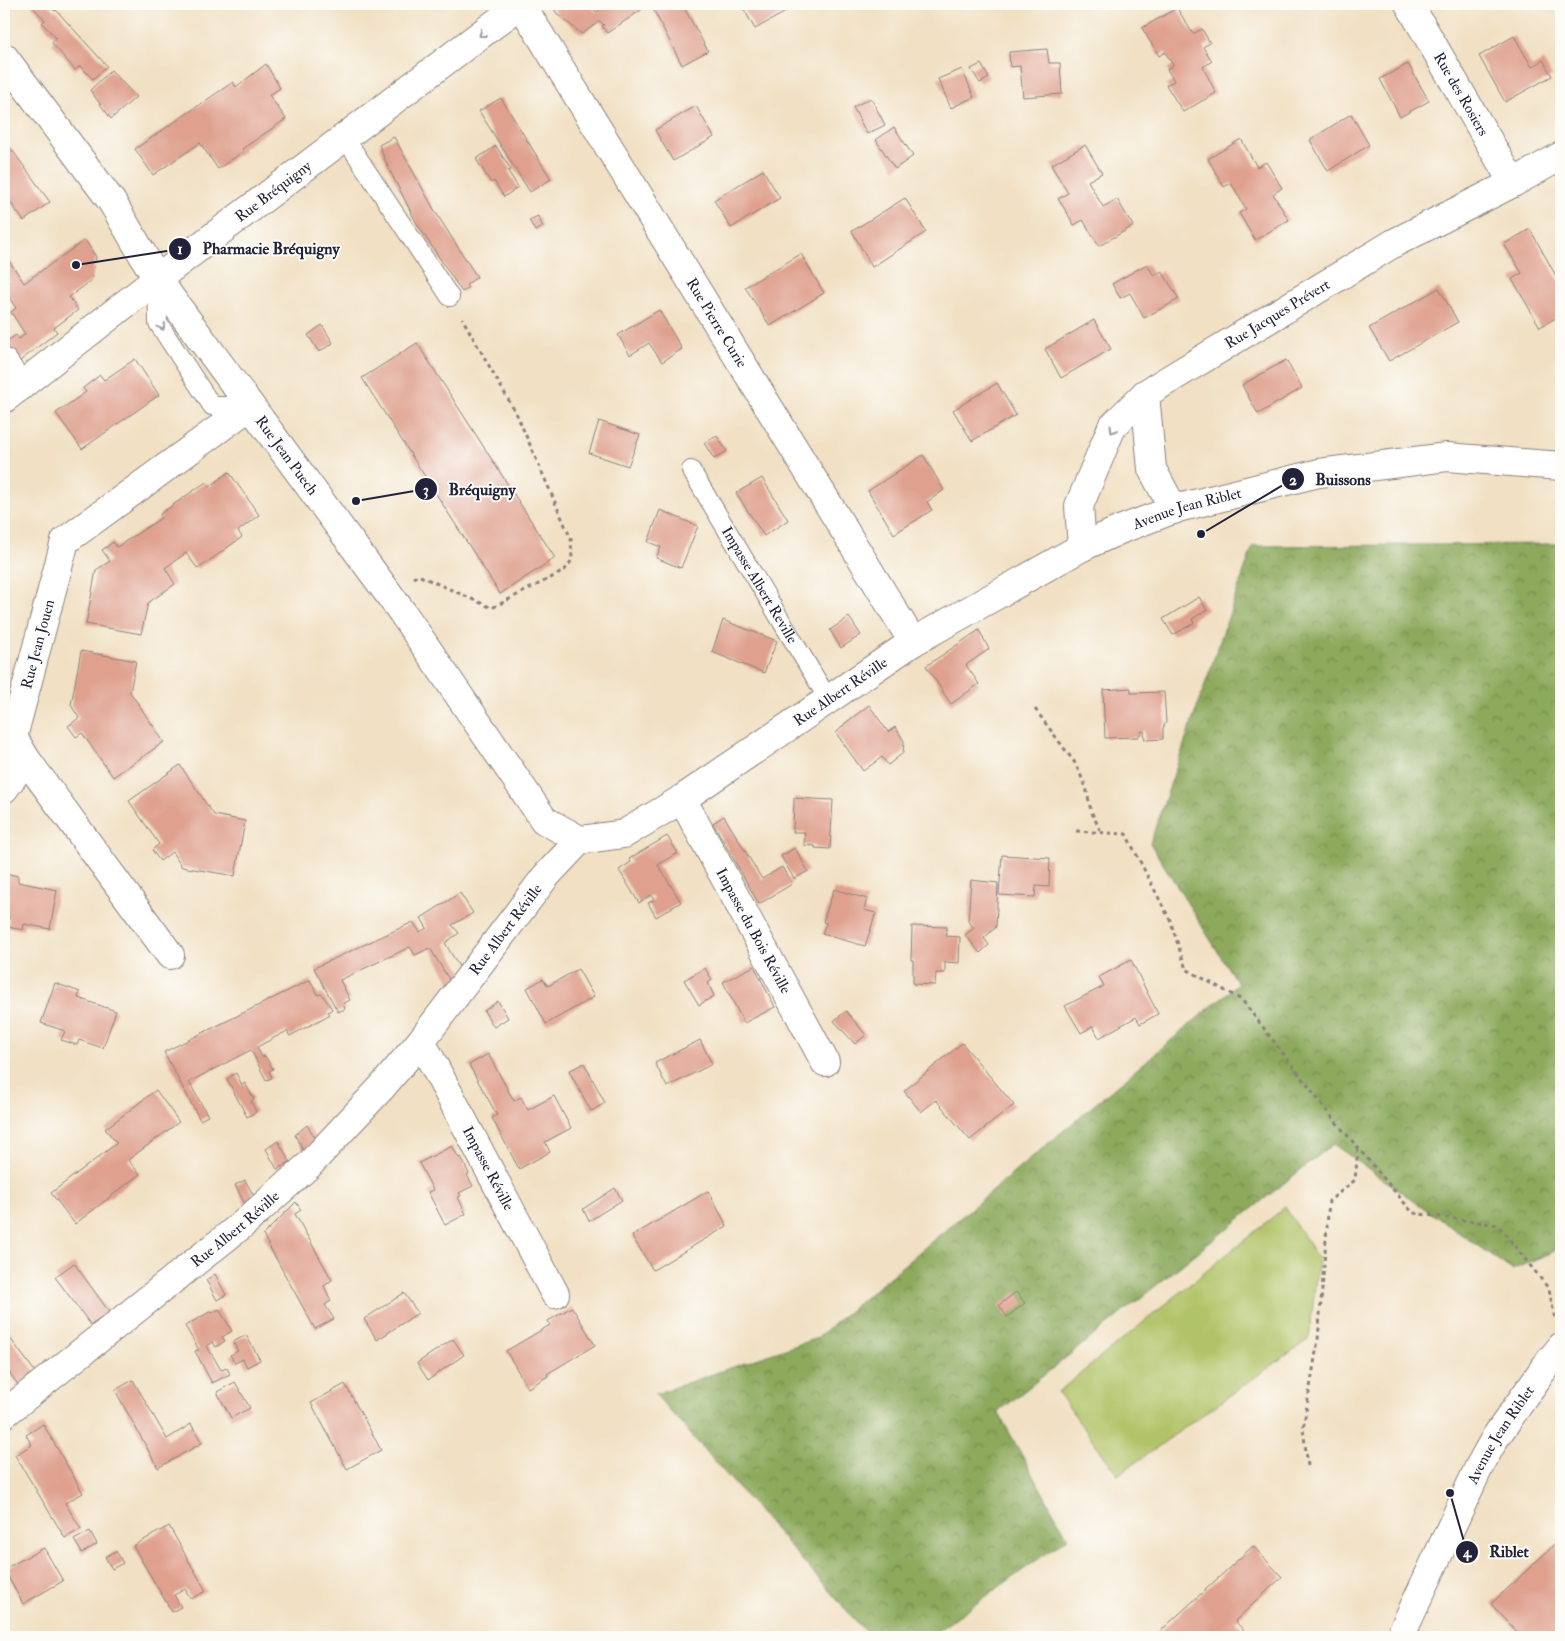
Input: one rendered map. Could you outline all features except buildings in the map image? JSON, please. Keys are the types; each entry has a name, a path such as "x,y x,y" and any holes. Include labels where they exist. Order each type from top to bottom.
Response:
{"street":[{"name":"Rue Bréquigny","path":"12,393 157,279 521,4"},
{"name":"Rue Pierre Curie","path":"521,4 913,642"},
{"name":"Rue des Rosiers","path":"1408,4 1513,183"},
{"name":"Rue Jean Puech","path":"4,57 112,202 157,279 402,612 544,820 580,840"},
{"name":"Rue Jacques Prévert","path":"1082,547 1079,506 1112,428 1145,394 1394,243 1513,183 1561,156"},
{"path":"4,363 12,393"},
{"path":"1145,394 1152,469 1174,510"},
{"name":"Rue Jean Jouen","path":"170,956 26,759 13,737 65,541 250,406"},
{"name":"Avenue Jean Riblet","path":"1082,547 1122,529 1174,510 1319,474 1447,457 1561,466"},
{"name":"Rue Albert Réville","path":"4,1414 243,1224 309,1165 382,1087 421,1041 546,876 580,840 624,834 682,799 913,642 1082,547"},
{"path":"4,789 26,759"},
{"name":"Impasse du Bois Réville","path":"682,799 825,1062"},
{"name":"Impasse Réville","path":"421,1041 555,1294"},
{"name":"Avenue Jean Riblet","path":"1400,1637 1483,1459 1495,1438 1544,1367 1561,1348"}],"lane":[{"path":"345,138 450,297"},
{"name":"Impasse Albert Reville","path":"690,470 828,699"}],"path":[{"path":"386,592 418,575 492,608 564,571 572,560 572,539 517,415 450,297"},
{"path":"1035,709 1075,763 1086,787 1091,811 1101,832"},
{"path":"1076,831 1126,834 1170,920 1186,969 1242,1000 1331,1116 1413,1213 1498,1225 1550,1289 1561,1348"},
{"path":"1308,1466 1304,1429 1318,1340 1329,1201 1355,1180 1358,1148"}],"green space":[{"path":"1561,544 1561,1248 1512,1270 1333,1144 998,1412 1068,1538 929,1637 870,1637 655,1394 817,1338 1238,984 1150,843 1253,546"},
{"path":"1285,1207 1318,1259 1309,1339 1118,1475 1058,1392"}],"place":[{"name":"Pharmacie Bréquigny","path":"76,265"},
{"name":"Bréquigny","path":"356,501"},
{"name":"Buissons","path":"1201,534"},
{"name":"Riblet","path":"1450,1493"}]}
